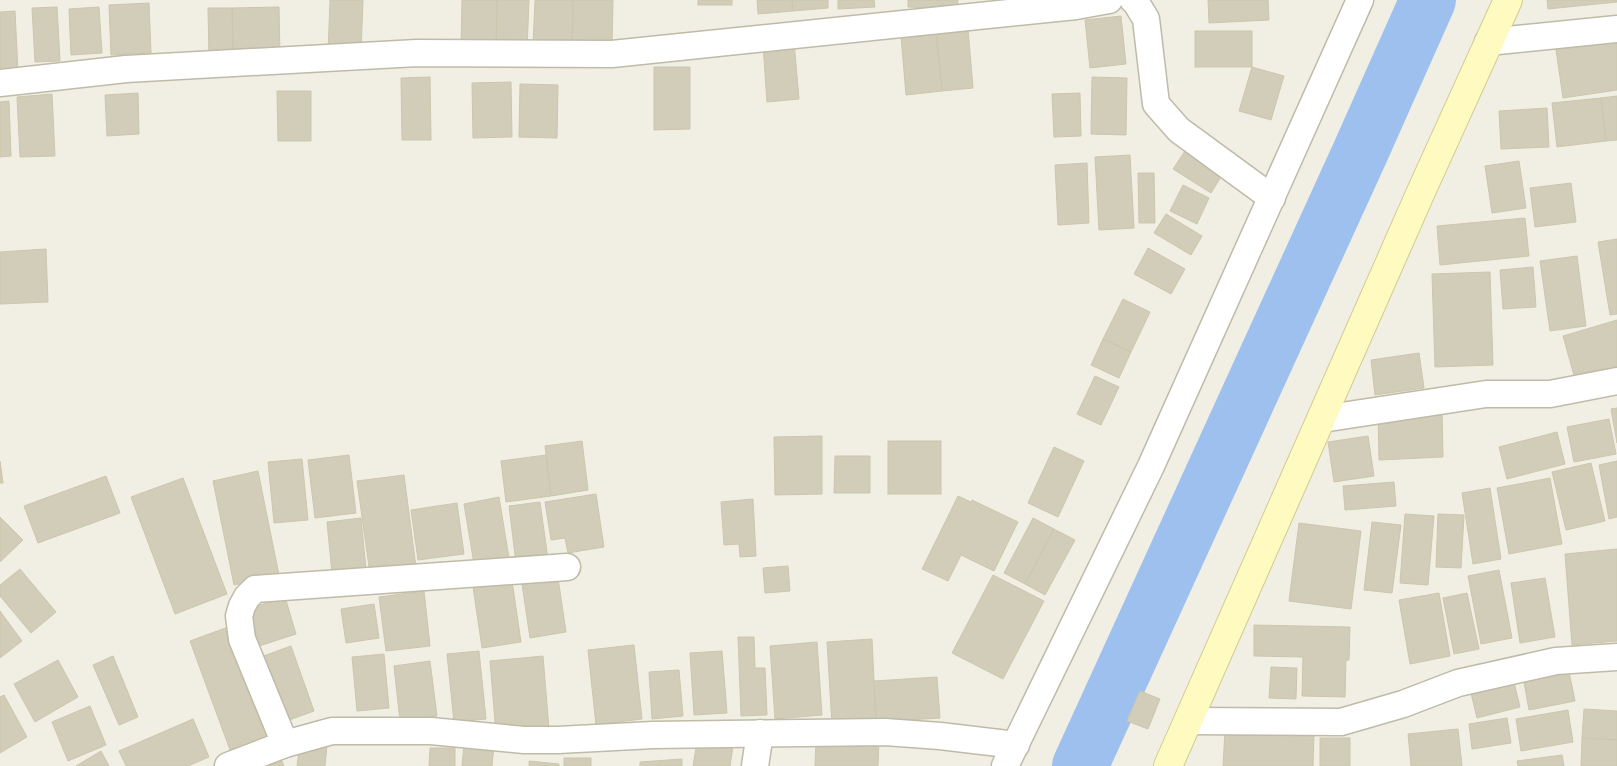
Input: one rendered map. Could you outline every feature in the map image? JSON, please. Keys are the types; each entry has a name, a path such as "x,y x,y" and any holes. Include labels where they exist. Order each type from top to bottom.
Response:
{"street":[{"path":"0,83 126,69 417,53 612,54 1076,6 1109,0"},
{"path":"1133,0 1146,19 1156,104 1179,130 1272,198"},
{"path":"228,766 285,744 332,731 431,731 532,740 653,735 885,732 940,736 1010,755 1152,466 1360,0"},
{"path":"1168,766 1508,0"},
{"path":"1488,42 1617,29"},
{"path":"1322,419 1486,394 1550,394 1617,381"},
{"path":"285,744 242,639 240,611 247,597 255,589 567,567"},
{"path":"1188,721 1341,722 1403,704 1458,683 1556,661 1617,657"},
{"path":"755,766 760,733"}],"building":[{"path":"330,0 363,0 361,53 328,52"},
{"path":"462,0 497,0 496,49 461,48"},
{"path":"497,0 529,0 527,50 496,49"},
{"path":"535,0 573,0 572,46 533,45"},
{"path":"573,0 613,0 612,47 572,46"},
{"path":"698,0 732,0 732,5 698,5"},
{"path":"757,0 792,0 793,11 758,14"},
{"path":"792,0 828,0 828,8 793,11"},
{"path":"838,0 874,0 875,7 838,9"},
{"path":"908,0 958,0 957,9 908,7"},
{"path":"1208,0 1268,0 1269,20 1209,23"},
{"path":"1547,0 1617,0 1617,2 1548,9"},
{"path":"149,3 151,53 111,55 109,5"},
{"path":"57,7 60,61 35,62 32,8"},
{"path":"99,7 102,53 71,55 69,9"},
{"path":"279,7 280,56 233,56 232,8"},
{"path":"208,8 232,8 233,56 209,57"},
{"path":"15,11 18,72 0,73 0,12"},
{"path":"1121,16 1126,64 1090,68 1085,20"},
{"path":"968,29 973,88 942,91 936,32"},
{"path":"1195,31 1252,31 1252,67 1195,67"},
{"path":"936,32 942,91 906,95 901,36"},
{"path":"1617,33 1617,90 1563,98 1555,43"},
{"path":"794,42 799,99 767,102 763,45"},
{"path":"654,67 690,67 690,129 654,130"},
{"path":"1252,67 1284,76 1271,120 1239,111"},
{"path":"430,77 431,140 402,140 401,78"},
{"path":"1092,77 1127,78 1126,135 1091,134"},
{"path":"511,82 512,137 473,138 472,83"},
{"path":"520,84 558,85 557,138 519,137"},
{"path":"277,91 311,91 311,141 278,141"},
{"path":"138,93 139,134 107,136 105,95"},
{"path":"1080,93 1081,136 1054,137 1052,94"},
{"path":"52,94 55,156 20,157 17,97"},
{"path":"1617,96 1617,140 1606,141 1601,98"},
{"path":"1601,98 1606,141 1557,147 1552,103"},
{"path":"9,101 11,156 0,157 0,102"},
{"path":"1547,108 1549,147 1501,149 1499,111"},
{"path":"1187,148 1224,172 1211,193 1173,169"},
{"path":"1130,155 1134,228 1099,230 1095,157"},
{"path":"1519,161 1526,208 1492,213 1485,166"},
{"path":"1087,163 1089,223 1058,225 1055,165"},
{"path":"1138,173 1154,173 1155,223 1139,223"},
{"path":"1571,183 1576,222 1535,227 1530,188"},
{"path":"1183,185 1209,198 1197,224 1170,211"},
{"path":"1166,214 1202,236 1191,255 1154,233"},
{"path":"1525,218 1529,256 1440,265 1437,226"},
{"path":"1617,239 1617,314 1610,315 1598,242"},
{"path":"1148,248 1185,269 1171,294 1134,274"},
{"path":"46,249 48,302 0,304 0,252"},
{"path":"1577,256 1586,326 1550,331 1540,261"},
{"path":"1533,267 1536,307 1503,309 1500,270"},
{"path":"1490,272 1493,365 1435,367 1432,274"},
{"path":"1123,299 1150,312 1131,352 1103,339"},
{"path":"1617,320 1617,374 1577,386 1563,336"},
{"path":"1103,339 1131,352 1119,378 1091,365"},
{"path":"1419,353 1424,388 1375,395 1371,360"},
{"path":"1095,376 1119,387 1101,425 1077,414"},
{"path":"1617,408 1617,443 1611,409"},
{"path":"1442,411 1443,457 1379,460 1378,413"},
{"path":"1609,419 1616,454 1574,462 1567,427"},
{"path":"1557,432 1565,464 1507,479 1499,447"},
{"path":"822,436 822,494 775,495 774,437"},
{"path":"1368,436 1374,476 1334,482 1328,442"},
{"path":"582,441 588,490 551,496 545,446"},
{"path":"888,441 941,441 941,494 888,494"},
{"path":"1054,447 1084,461 1058,517 1028,503"},
{"path":"349,455 356,513 315,518 308,460"},
{"path":"546,455 551,496 506,502 501,461"},
{"path":"835,456 870,456 870,493 834,493"},
{"path":"302,459 308,520 274,523 268,462"},
{"path":"0,461 3,483 0,483"},
{"path":"1617,461 1617,517 1609,519 1599,465"},
{"path":"1591,463 1605,521 1566,530 1552,472"},
{"path":"258,471 279,575 234,585 213,481"},
{"path":"404,475 416,567 370,574 357,481"},
{"path":"106,476 120,513 38,543 24,506"},
{"path":"183,478 227,594 175,614 131,497"},
{"path":"1550,478 1562,544 1509,554 1497,488"},
{"path":"1394,482 1396,506 1345,510 1343,486"},
{"path":"1490,488 1501,559 1473,564 1462,493"},
{"path":"596,494 604,547 568,553 565,538 551,540 545,502"},
{"path":"958,496 971,502 972,500 1018,522 994,571 961,555 948,581 922,569"},
{"path":"499,497 509,558 474,564 464,504"},
{"path":"753,499 756,556 740,557 739,544 724,545 721,502"},
{"path":"540,502 548,559 516,563 509,506"},
{"path":"457,503 464,554 418,560 411,510"},
{"path":"1405,514 1434,516 1428,585 1400,583"},
{"path":"1438,514 1464,515 1461,568 1436,567"},
{"path":"0,517 23,540 0,562"},
{"path":"361,518 366,569 332,573 327,522"},
{"path":"1033,518 1054,529 1025,584 1004,573"},
{"path":"1372,522 1401,525 1392,593 1364,590"},
{"path":"1299,523 1361,531 1351,609 1289,601"},
{"path":"1054,529 1075,540 1045,595 1025,584"},
{"path":"1617,549 1617,641 1572,645 1565,554"},
{"path":"788,566 790,591 765,593 763,568"},
{"path":"20,569 56,612 31,633 0,596 0,585"},
{"path":"1499,570 1512,638 1481,644 1468,576"},
{"path":"993,575 1044,601 1003,679 952,653"},
{"path":"558,578 566,632 530,638 522,584"},
{"path":"1545,578 1555,637 1520,643 1511,583"},
{"path":"512,581 521,642 482,648 473,587"},
{"path":"424,591 430,646 386,651 379,597"},
{"path":"1439,593 1450,656 1410,664 1399,600"},
{"path":"1467,593 1479,649 1454,654 1443,598"},
{"path":"285,597 296,634 256,647 245,610"},
{"path":"374,604 379,638 346,643 341,609"},
{"path":"0,611 22,641 0,658"},
{"path":"1254,625 1350,627 1349,660 1346,660 1345,697 1302,696 1303,657 1254,656"},
{"path":"231,626 271,736 230,750 190,641"},
{"path":"738,637 754,637 755,668 765,668 767,715 741,716"},
{"path":"872,639 876,722 832,725 827,642"},
{"path":"817,642 822,715 775,719 770,646"},
{"path":"634,645 642,719 596,725 588,650"},
{"path":"291,646 314,711 281,723 258,658"},
{"path":"479,651 486,719 454,722 447,654"},
{"path":"722,651 727,713 694,715 690,653"},
{"path":"384,654 389,708 357,711 352,657"},
{"path":"113,656 138,717 119,725 93,665"},
{"path":"543,656 549,729 496,734 490,661"},
{"path":"58,660 78,697 35,722 14,684"},
{"path":"430,661 437,716 400,721 394,666"},
{"path":"1567,662 1575,701 1529,710 1522,671"},
{"path":"1271,667 1297,668 1296,699 1269,698"},
{"path":"679,670 683,716 652,719 649,672"},
{"path":"937,677 940,718 876,722 874,681"},
{"path":"1513,678 1520,707 1477,718 1470,689"},
{"path":"1140,691 1160,699 1148,729 1127,721"},
{"path":"4,695 27,737 0,753 0,697"},
{"path":"90,706 106,745 68,761 52,722"},
{"path":"1584,709 1617,711 1617,740 1582,738"},
{"path":"1568,710 1573,742 1521,751 1516,719"},
{"path":"1507,718 1511,743 1472,749 1469,724"},
{"path":"193,719 209,757 188,766 126,766 119,751"},
{"path":"1458,729 1462,766 1411,766 1408,734"},
{"path":"1225,730 1314,734 1313,766 1223,766"},
{"path":"816,738 879,740 878,766 815,766"},
{"path":"1320,738 1350,738 1350,766 1320,766"},
{"path":"1582,738 1617,740 1617,766 1581,766"},
{"path":"300,742 327,745 325,766 297,766"},
{"path":"697,742 733,747 730,766 693,766"},
{"path":"464,744 494,746 492,766 462,766"},
{"path":"430,748 455,748 455,766 429,766"},
{"path":"101,751 109,766 76,766"},
{"path":"1562,755 1564,766 1518,766 1517,761"},
{"path":"564,758 591,758 591,766 564,766"},
{"path":"682,759 682,766 640,766 640,762"},
{"path":"282,761 284,766 267,766"},
{"path":"529,761 559,764 559,766 529,766"}],"waterway":[{"path":"1080,766 1428,0"}]}
